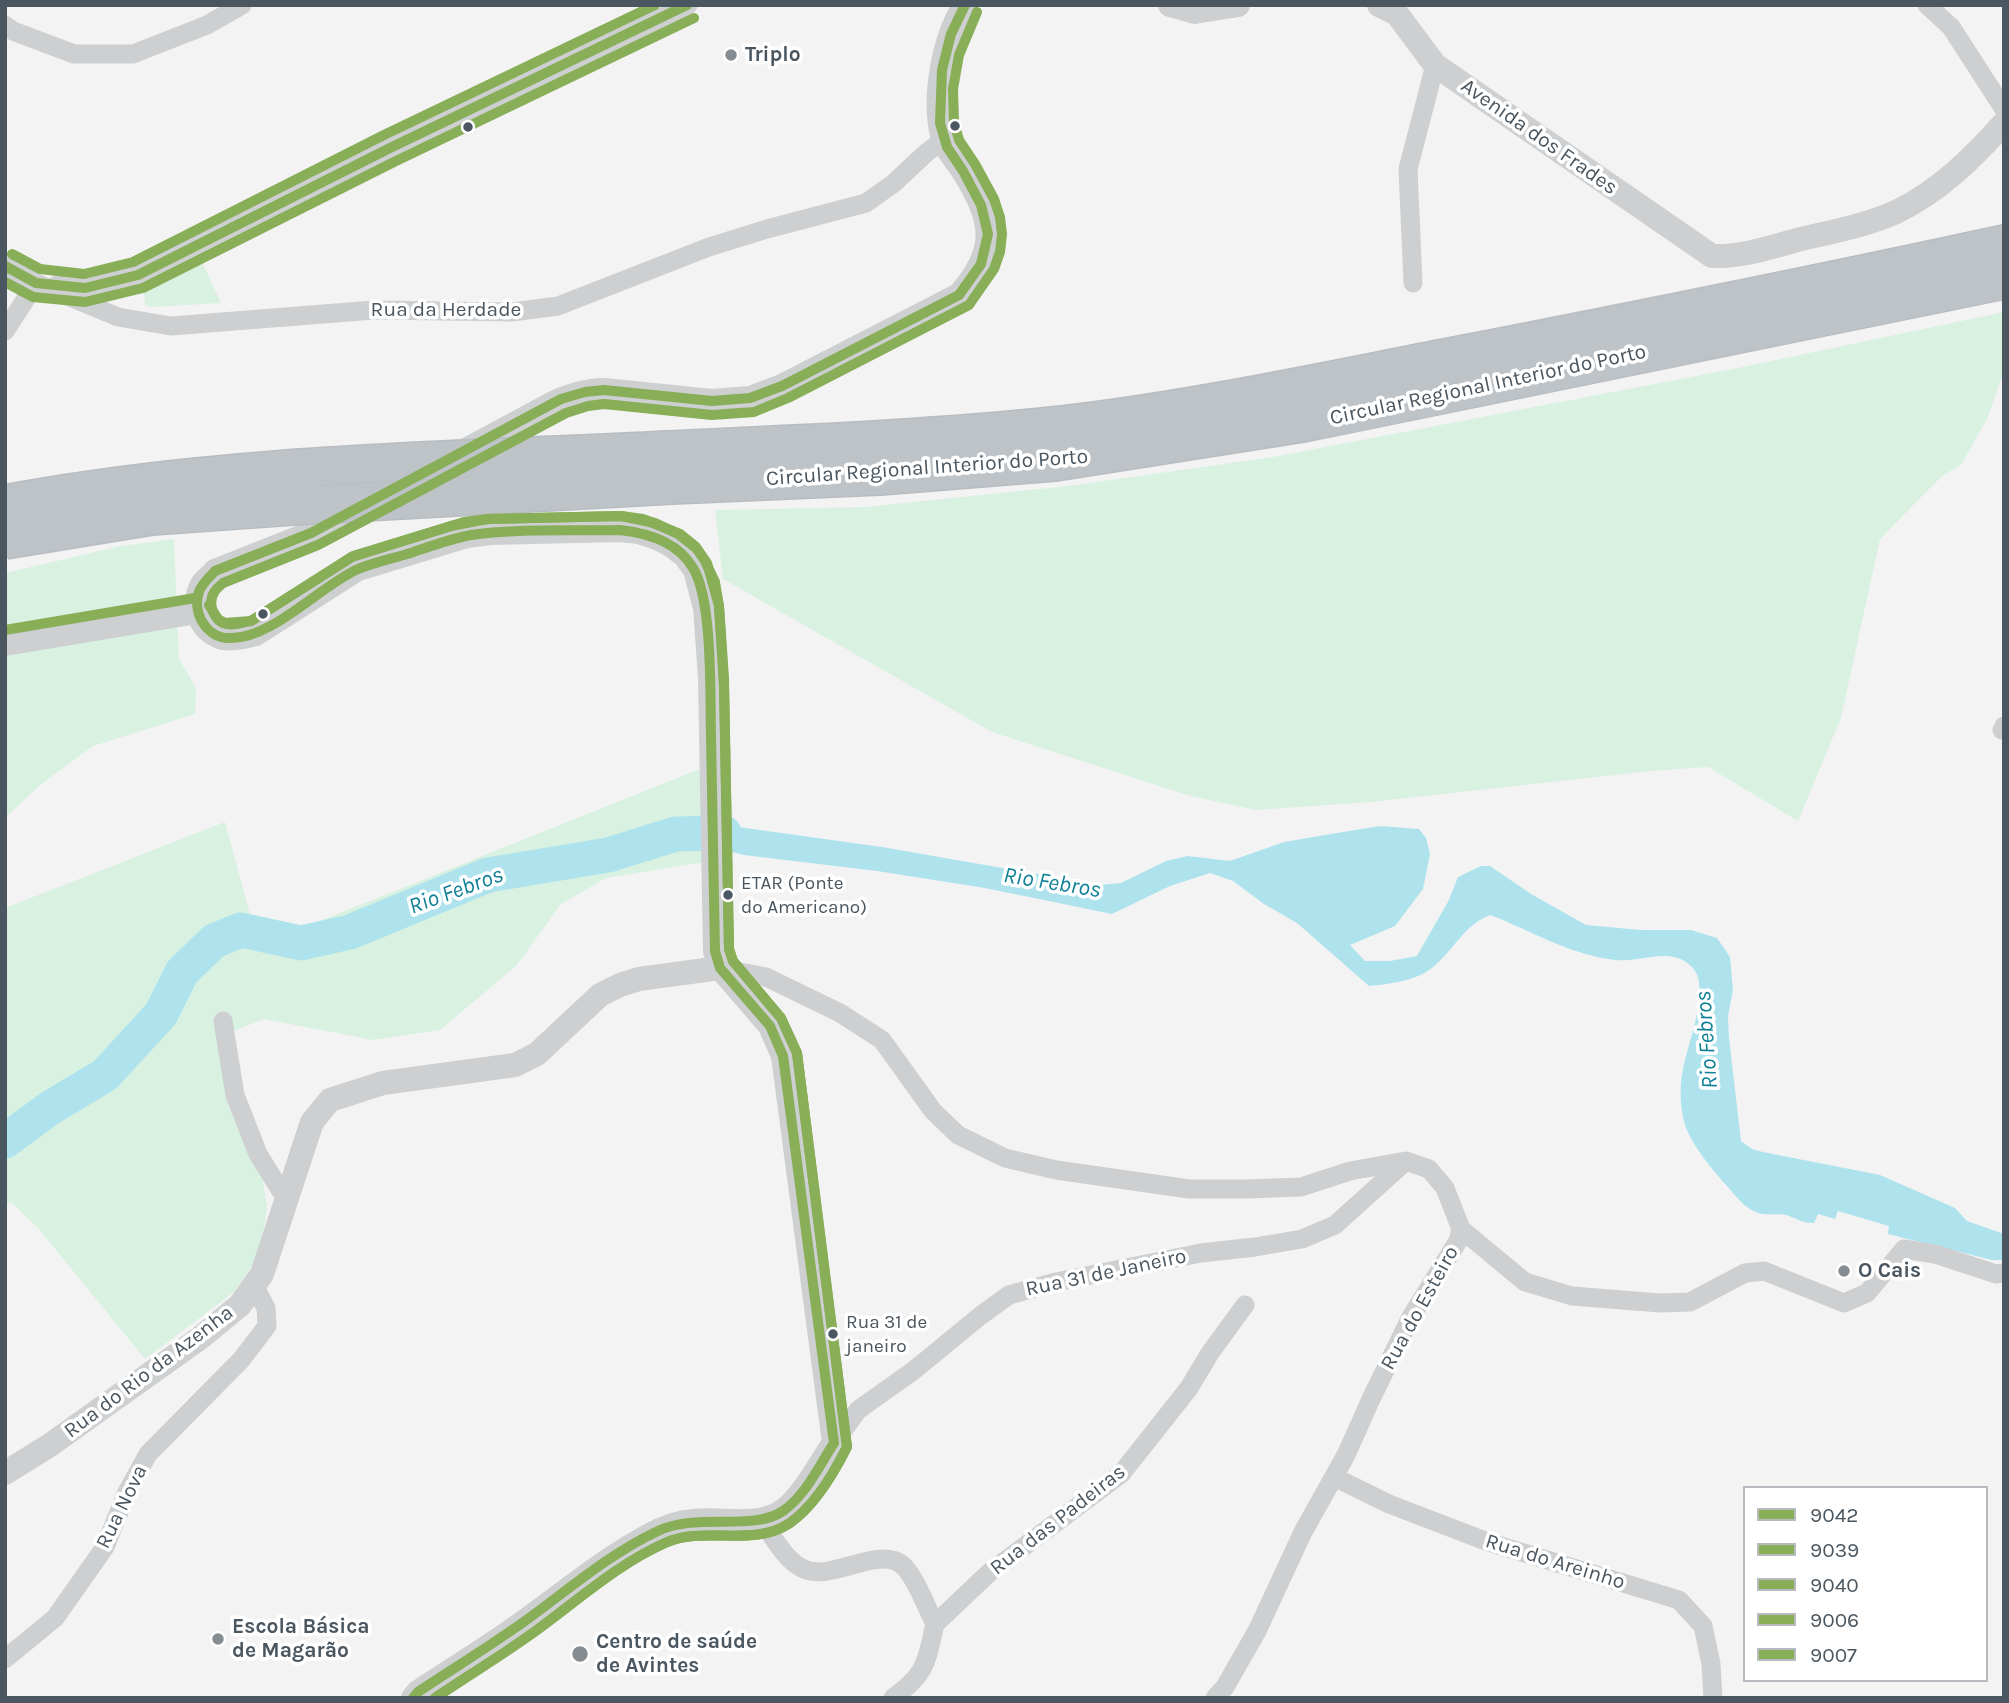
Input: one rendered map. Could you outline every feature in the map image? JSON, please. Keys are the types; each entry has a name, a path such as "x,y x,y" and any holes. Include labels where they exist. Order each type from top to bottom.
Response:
{"highway":[{"name":"Circular Regional Interior do Porto","path":"5,504 103,487 282,469 956,435 1065,425 1273,392 1770,295 2004,244"},
{"name":"Circular Regional Interior do Porto","path":"5,541 152,516 358,502 880,476 1083,458 1303,423 2004,279"}],"street":[{"path":"5,24 13,31 74,54 133,54 207,25 242,5"},
{"path":"5,331 36,283 85,288 138,275 402,142 688,5"},
{"path":"413,1698 651,1534 675,1524 694,1521 761,1520 780,1513 790,1505 834,1443 783,1056 769,1026 720,968 715,942 710,678 705,608 695,570 684,556 657,537 620,530 489,533 467,536 358,569 256,634 239,638 224,638 211,633 197,612 198,596 204,582 215,571 311,533 564,398 588,390 712,401 750,398 782,386 959,295 976,276 986,254 988,231 983,207 943,140 940,99 942,61 947,42 965,5"},
{"path":"1170,5 1195,8 1238,5"},
{"name":"Avenida dos Frades","path":"1378,5 1397,14 1435,65 1712,257 1742,255 1858,225 1893,213 1915,202 1950,176 2004,123"},
{"path":"1927,5 1951,27 2004,109"},
{"path":"1413,282 1408,169 1435,65"},
{"name":"Rua da Herdade","path":"5,266 36,283 118,317 171,326 374,310 512,313 558,306 709,247 866,203 894,183 943,140"},
{"path":"5,644 197,612"},
{"path":"720,968 766,977 840,1013 882,1040 933,1111 958,1135 1005,1158 1056,1170 1189,1189 1301,1187 1350,1171 1406,1161 1429,1169 1445,1188 1461,1229"},
{"name":"Rua do Rio da Azenha","path":"5,1473 50,1445 200,1338 240,1305 262,1274 312,1122 330,1100 383,1083 515,1065 537,1054 600,995 620,985 639,979 720,968"},
{"path":"223,1021 235,1095 258,1154 286,1199"},
{"name":"Rua 31 de Janeiro","path":"834,1443 859,1410 1009,1295 1056,1282 1201,1253 1302,1239 1335,1225 1406,1161"},
{"name":"Rua do Esteiro","path":"1216,1698 1226,1687 1257,1631 1303,1532 1334,1477 1411,1317 1458,1241 1461,1229 1525,1282 1572,1296 1660,1303 1690,1301 1745,1273 1764,1271 1844,1303 1867,1293 1904,1249 1935,1254 1996,1274 2004,1273"},
{"name":"Rua Nova","path":"5,1659 55,1618 105,1547 127,1492 148,1454 241,1360 267,1326 266,1307 254,1285"},
{"name":"Rua das Padeiras","path":"934,1624 990,1572 1121,1475 1189,1388 1210,1353 1245,1306"},
{"name":"Rua do Areinho","path":"1334,1477 1389,1504 1489,1542 1679,1600 1703,1626 1711,1664 1713,1698"},
{"path":"761,1520 792,1562 814,1573 883,1558 896,1561 907,1569 934,1624 926,1665 915,1682 893,1698"}],"green space":[{"path":"201,260 221,303 151,307 145,305 144,290 151,284"},
{"path":"2004,312 2004,371 1987,419 1961,465 1942,476 1880,539 1841,718 1798,821 1708,767 1371,802 1255,810 1187,795 992,732 723,579 715,510 865,507 1068,486 1273,457 1738,368"},
{"path":"174,539 179,659 196,688 195,714 93,746 39,786 5,818 5,573 121,546"},
{"path":"725,759 732,832 731,858 606,878 561,904 517,965 440,1030 373,1040 264,1019 224,1035 256,1134 267,1207 260,1255 234,1292 145,1359 38,1228 11,1202 5,1205 5,908 225,822 251,918 270,941"}],"water":[{"path":"731,826 882,847 1100,885 1121,883 1166,861 1188,856 1230,861 1284,842 1337,833 1380,826 1419,829 1426,838 1430,854 1423,889 1395,926 1350,945 1365,961 1390,961 1417,956 1449,900 1458,877 1481,866 1490,866 1531,894 1586,925 1641,930 1691,930 1717,938 1730,957 1733,990 1728,1016 1729,1038 1741,1141 1752,1149 1763,1152 1880,1175 1955,1208 1967,1221 2004,1234 2004,1260 1992,1260 1888,1234 1889,1226 1838,1211 1835,1219 1818,1214 1814,1223 1810,1223 1786,1215 1757,1213 1742,1203 1704,1158 1689,1136 1684,1121 1682,1077 1697,1017 1700,988 1698,976 1692,967 1675,957 1615,960 1598,957 1567,948 1490,915 1466,931 1426,972 1402,981 1369,986 1297,923 1264,904 1233,881 1210,873 1170,886 1112,914 985,888 877,871 744,855 684,840 676,834 682,829"}],"waterway":[{"name":"Rio Febros","path":"5,1141 50,1108 105,1075 161,1014 182,972 214,941 241,930 301,943 350,932 488,875 608,855 676,834 724,833"}],"transit line":[{"name":"9007","path":"12,254 40,269 84,274 133,262 384,135 655,5"},
{"name":"9042","path":"5,266 36,283 85,288 138,275 390,148 687,5"},
{"name":"9042","path":"413,1698 606,1561 640,1540 674,1526 756,1520 783,1511 805,1489 834,1443 783,1056 770,1026 720,968 715,951 710,674 704,602 693,568 671,545 651,536 620,530 508,531 454,539 358,569 278,622 245,636 221,637 208,629 199,615 199,592 215,571 311,533 561,399 604,390 712,401 750,398 782,386 959,295 981,264 988,234 981,205 947,147 940,123 942,70 951,34 965,5"},
{"name":"9039","path":"435,1698 525,1639 615,1572 665,1543 696,1536 760,1534 790,1523 815,1498 847,1447 797,1053 781,1018 733,961 729,949 724,678 719,606 707,563 696,547 680,534 643,519 621,516 464,522 352,557 251,621 239,624 227,624 218,620 213,611 213,595 223,583 318,545 566,413 604,404 712,415 754,412 788,398 969,305 994,269 1002,234 994,199 959,140 954,122 953,89 959,55 977,12"},
{"name":"9006","path":"5,282 33,297 85,302 143,288 396,161 694,18"},
{"name":"9040","path":"209,605 218,619 225,623 251,621 353,556 451,526 487,519 621,516 655,523 678,534 696,548 715,582 724,688 729,949 733,961 781,1018 797,1053 847,1447 830,1478 790,1523 760,1534 696,1536 665,1543 615,1572 525,1639 435,1698"},
{"name":"9040","path":"5,630 195,598"}],"place":[{"name":"Triplo","path":"731,55"},
{"name":"ETAR (Ponte do Americano)","path":"728,895"},
{"name":"O Cais","path":"1844,1271"},
{"name":"Rua 31 de janeiro","path":"833,1334"},
{"name":"Escola Básica de Magarão","path":"218,1639"},
{"name":"Centro de saúde de Avintes","path":"580,1654"}]}
